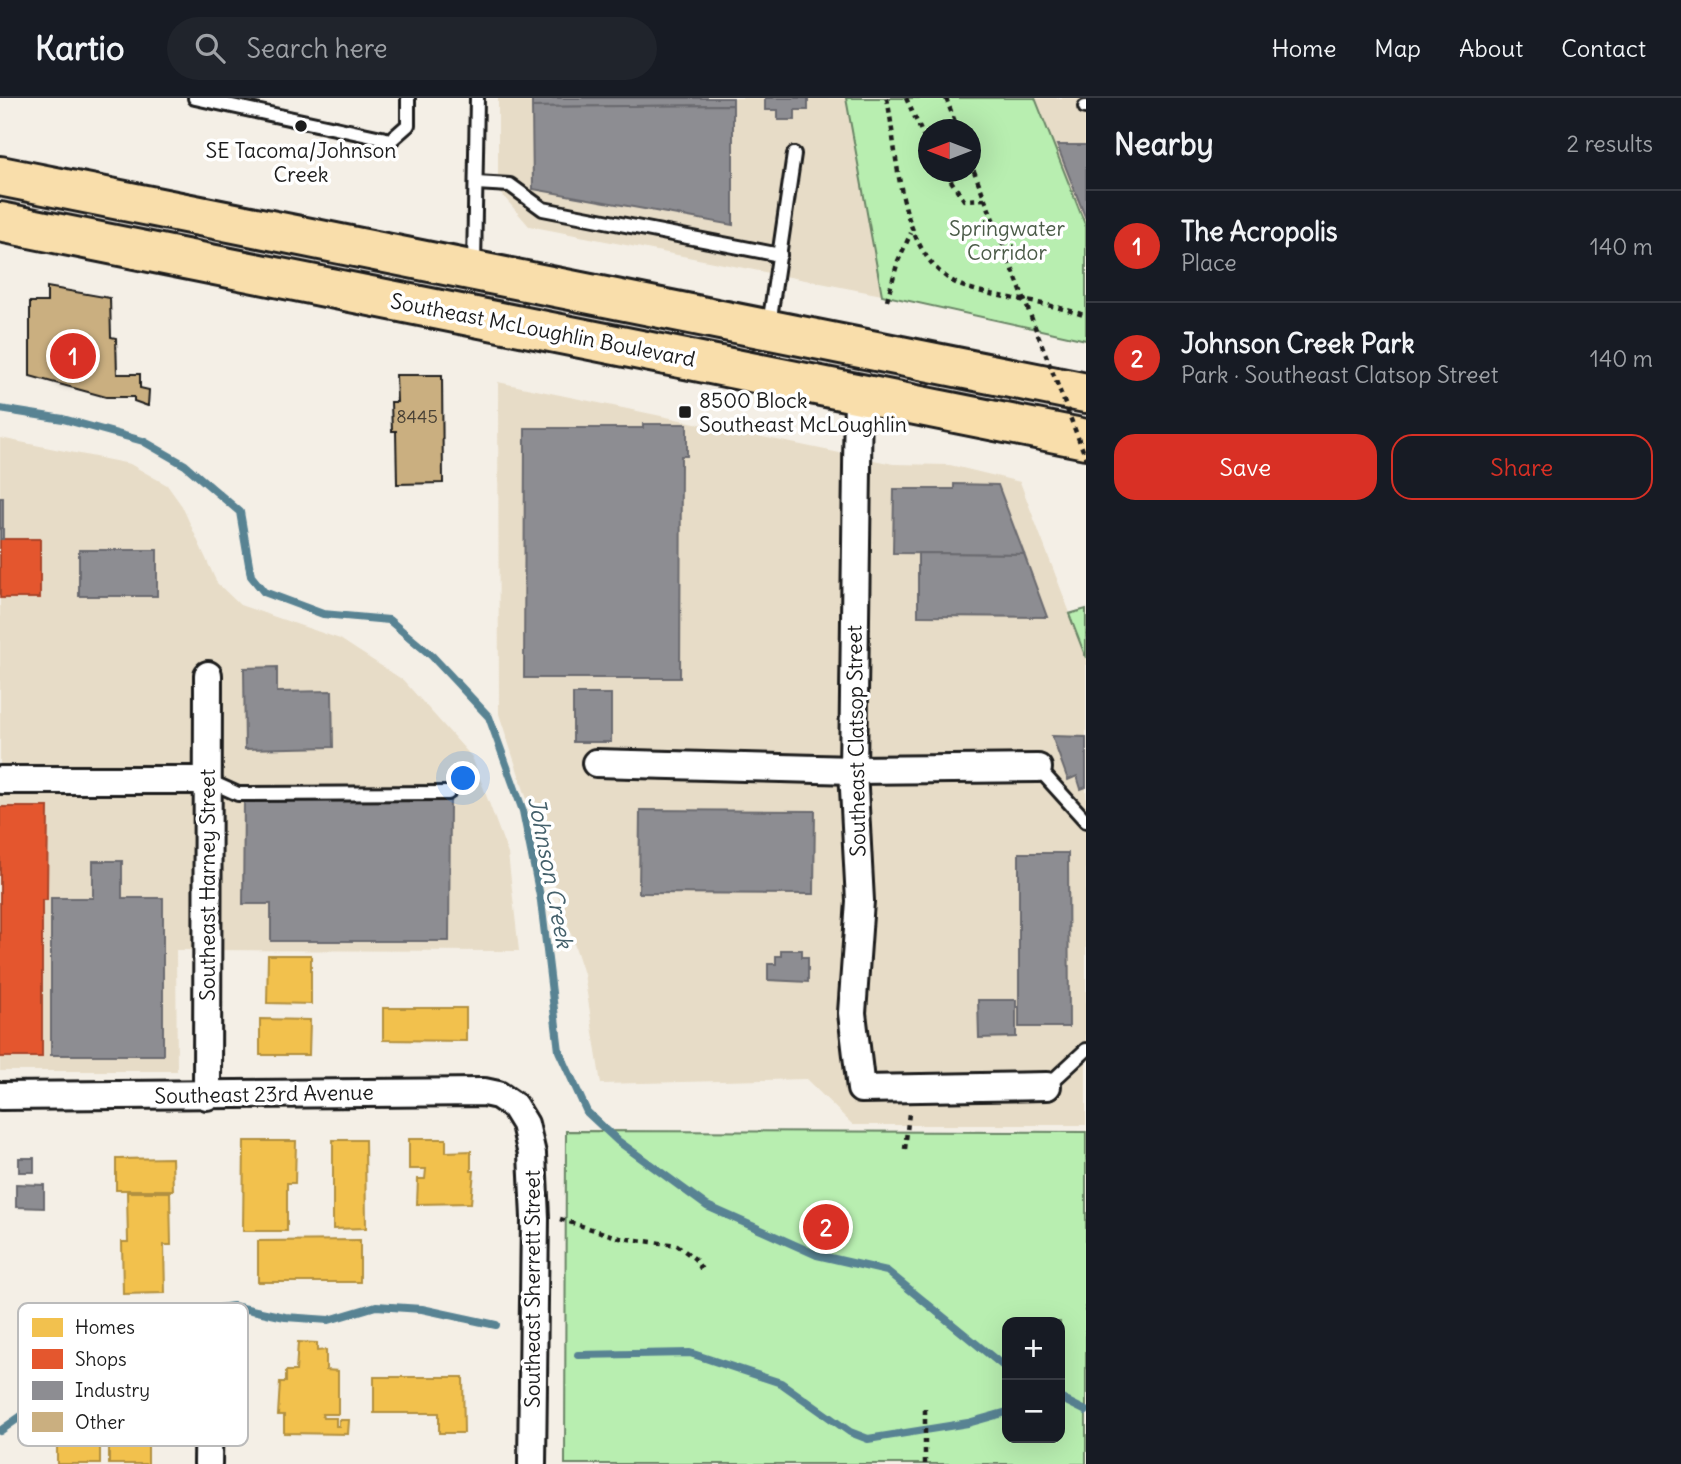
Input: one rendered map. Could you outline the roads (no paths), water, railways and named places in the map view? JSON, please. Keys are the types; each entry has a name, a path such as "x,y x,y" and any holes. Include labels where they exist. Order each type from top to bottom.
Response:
{"highway":[{"path":"0,176 1086,393"},
{"name":"Southeast McLoughlin Boulevard","path":"0,222 1086,439"}],"street":[{"name":"Southeast Clatsop Street","path":"858,393 853,770 860,901 852,1013 861,1089 1047,1086"},
{"name":"Southeast Harney Street","path":"206,1096 208,675"},
{"path":"596,763 853,770 1038,768"},
{"path":"0,780 206,780"},
{"name":"Southeast 23rd Avenue","path":"0,1096 206,1096 484,1091 506,1100 521,1115"},
{"name":"Southeast Sherrett Street","path":"521,1115 532,1154 535,1218 532,1464"},
{"path":"208,1446 208,1464"}],"lane":[{"path":"195,98 391,140 408,125 408,98"},
{"path":"474,270 477,98"},
{"path":"769,329 794,154"},
{"path":"476,183 510,185 543,209 780,255"},
{"path":"1038,768 1086,821"},
{"path":"206,780 238,794 448,793"},
{"path":"1047,1086 1086,1050"}],"waterway":[{"name":"Johnson Creek","path":"0,409 63,419 143,441 185,465 240,512 251,576 264,592 323,614 389,620 432,656 489,717 523,811 541,901 559,1051 587,1112 618,1141 707,1206 817,1255 887,1271 1002,1365"},
{"path":"248,1309 285,1317 329,1320 376,1306 422,1309 496,1325"},
{"path":"578,1355 690,1353 781,1383 850,1432 868,1439 968,1423 1002,1413"},
{"name":"Johnson Creek","path":"1065,1400 1086,1411"},
{"path":"0,1431 18,1418"}],"place":[{"name":"SE Tacoma/Johnson Creek","path":"301,126"},
{"name":"The Acropolis","path":"73,356"},
{"name":"8500 Block Southeast McLoughlin","path":"685,412"},
{"name":"Johnson Creek Park","path":"826,1227"}],"park label":[{"name":"Springwater Corridor","path":"1007,240"}]}
